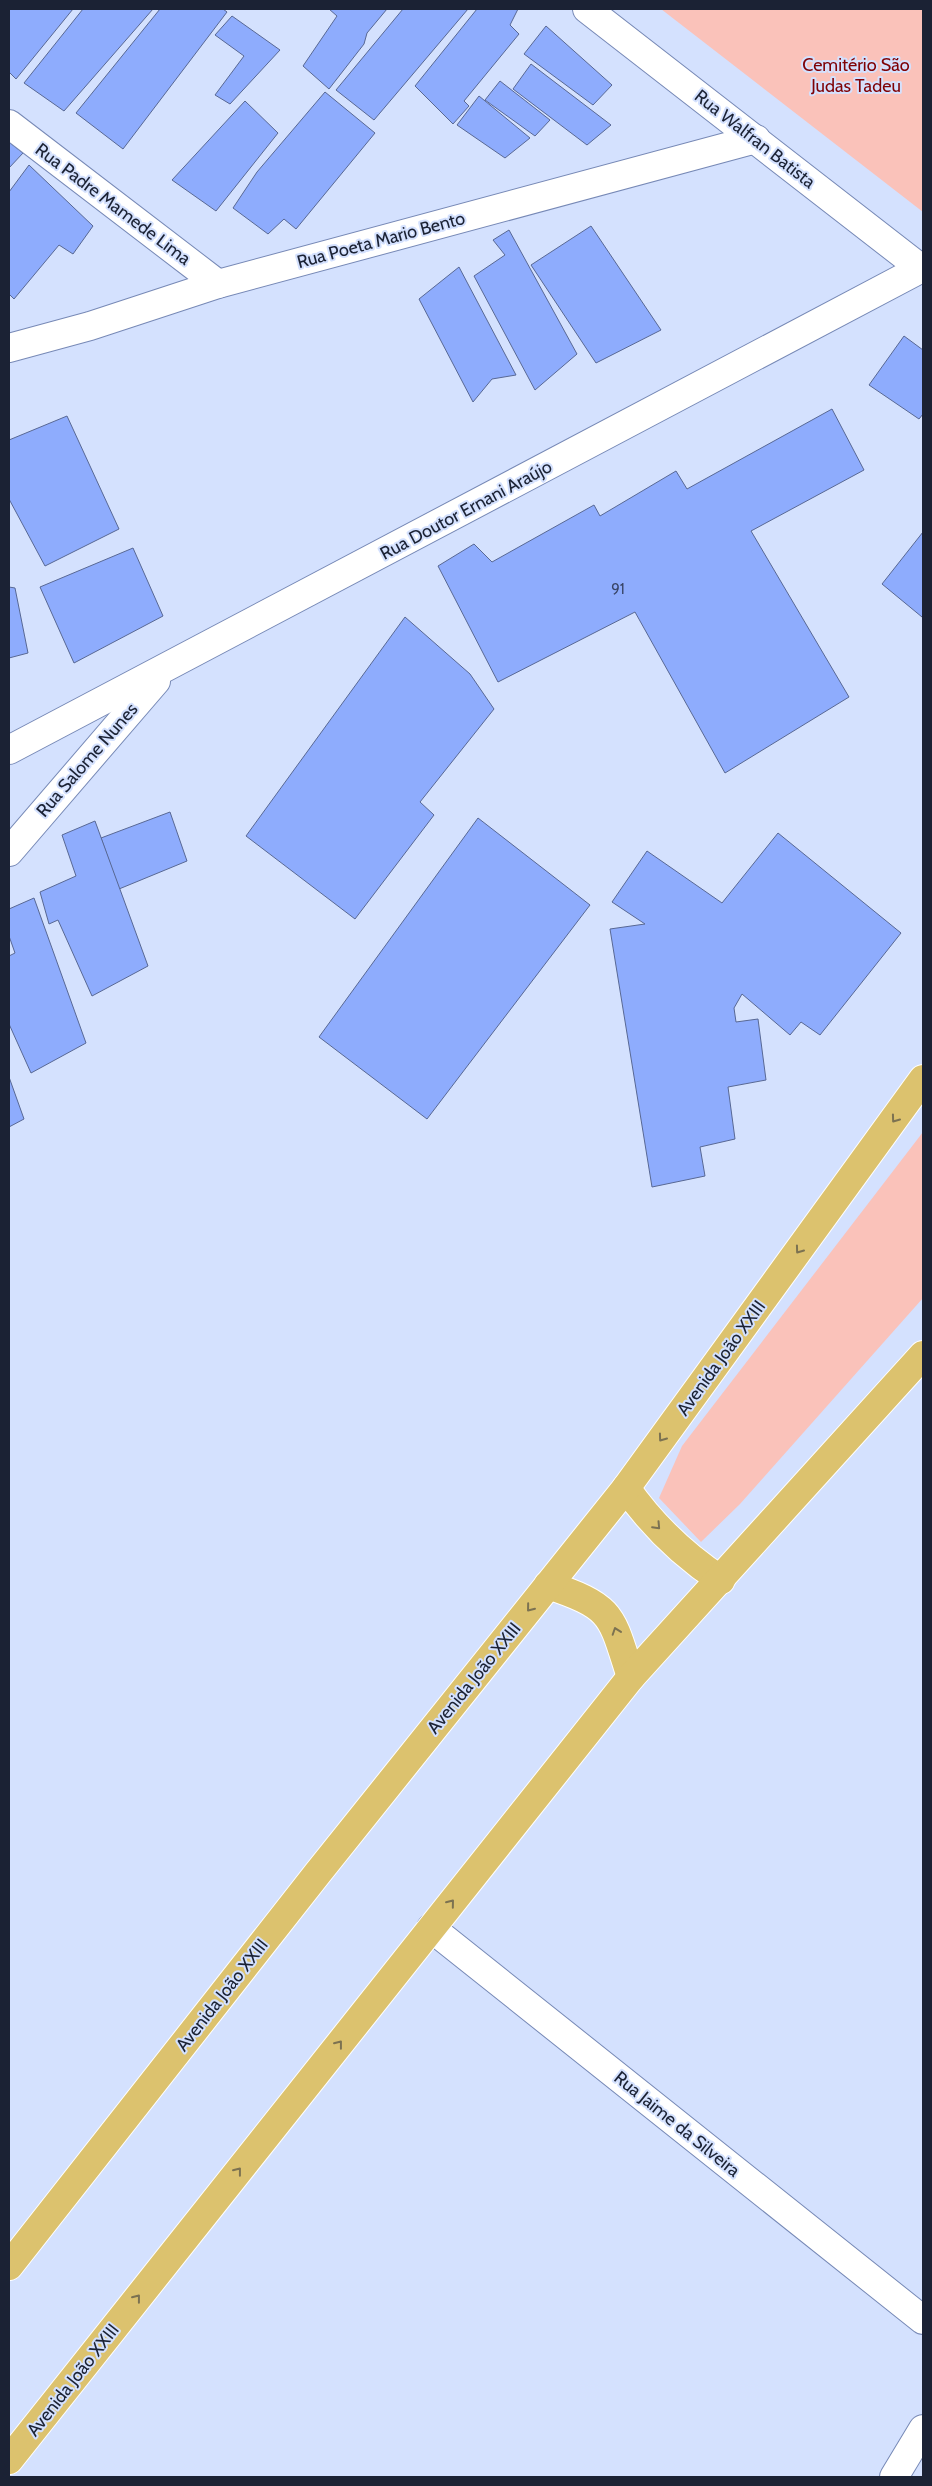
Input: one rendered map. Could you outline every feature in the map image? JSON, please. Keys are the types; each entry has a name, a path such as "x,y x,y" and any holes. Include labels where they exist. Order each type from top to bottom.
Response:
{"main road":[{"name":"Avenida João XXIII","path":"9,2266 317,1874 626,1488 923,1079"},
{"name":"Avenida João XXIII","path":"9,2460 631,1677 721,1580 923,1354"},
{"path":"626,1488 642,1510 675,1545 721,1580"},
{"path":"548,1585 574,1594 607,1614 614,1624 631,1677"}],"street":[{"name":"Rua Walfran Batista","path":"587,9 922,269"},
{"name":"Rua Padre Mamede Lima","path":"9,124 218,284"},
{"name":"Rua Poeta Mario Bento","path":"9,348 90,326 218,284 756,139"},
{"name":"Rua Doutor Ernani Araújo","path":"9,750 166,669 922,269"},
{"name":"Rua Salome Nunes","path":"9,852 166,669"},
{"name":"Rua Jaime da Silveira","path":"431,1928 923,2320"},
{"path":"894,2477 923,2429"}],"green space":[{"name":"Cemitério São Judas Tadeu","path":"661,9 923,9 923,212"},
{"path":"923,1132 923,1298 740,1504 701,1542 659,1498 682,1446"}],"building":[{"path":"9,9 73,9 16,79 9,72"},
{"path":"83,9 153,9 64,111 24,83"},
{"path":"160,9 223,9 227,12 123,149 76,113"},
{"path":"329,9 387,9 367,33 364,44 329,89 303,66 337,16"},
{"path":"403,9 468,9 374,120 336,90"},
{"path":"477,9 518,9 510,25 519,34 464,101 469,106 453,124 415,86"},
{"path":"232,16 280,50 230,104 215,95 244,56 215,35"},
{"path":"546,26 612,85 593,105 524,54"},
{"path":"531,64 611,125 587,145 513,89"},
{"path":"500,81 550,120 535,136 485,100"},
{"path":"325,92 375,133 296,229 284,219 268,234 233,208 257,172"},
{"path":"479,96 530,138 505,158 457,125"},
{"path":"245,101 278,133 216,211 172,180"},
{"path":"9,142 23,153 9,168"},
{"path":"29,165 93,226 73,254 59,245 14,299 9,294 9,192"},
{"path":"591,226 661,330 596,363 531,265"},
{"path":"509,230 577,354 535,390 474,276 505,255 493,240"},
{"path":"459,267 516,375 492,379 473,402 419,299"},
{"path":"904,336 923,350 923,414 919,419 869,385"},
{"path":"832,409 864,470 751,531 849,697 725,773 635,612 498,682 438,566 474,544 492,562 594,505 600,516 676,471 687,489"},
{"path":"67,416 119,529 45,566 9,499 9,440"},
{"path":"923,532 923,615 922,617 882,584"},
{"path":"133,548 163,616 74,663 40,587"},
{"path":"9,587 15,588 28,653 9,658"},
{"path":"405,617 470,674 494,709 420,802 434,815 355,919 246,836"},
{"path":"170,812 187,861 119,889 101,838"},
{"path":"478,818 590,905 427,1119 319,1037"},
{"path":"95,821 148,966 92,996 58,920 49,924 40,892 76,876 62,835"},
{"path":"778,833 901,933 820,1035 801,1022 790,1035 742,994 734,1008 736,1022 758,1019 766,1080 728,1087 735,1139 700,1147 705,1176 652,1187 610,929 645,924 612,902 647,851 722,903"},
{"path":"34,898 86,1043 31,1073 9,1024 9,956 15,953 9,936 9,909"},
{"path":"9,1077 24,1119 9,1127"}]}
